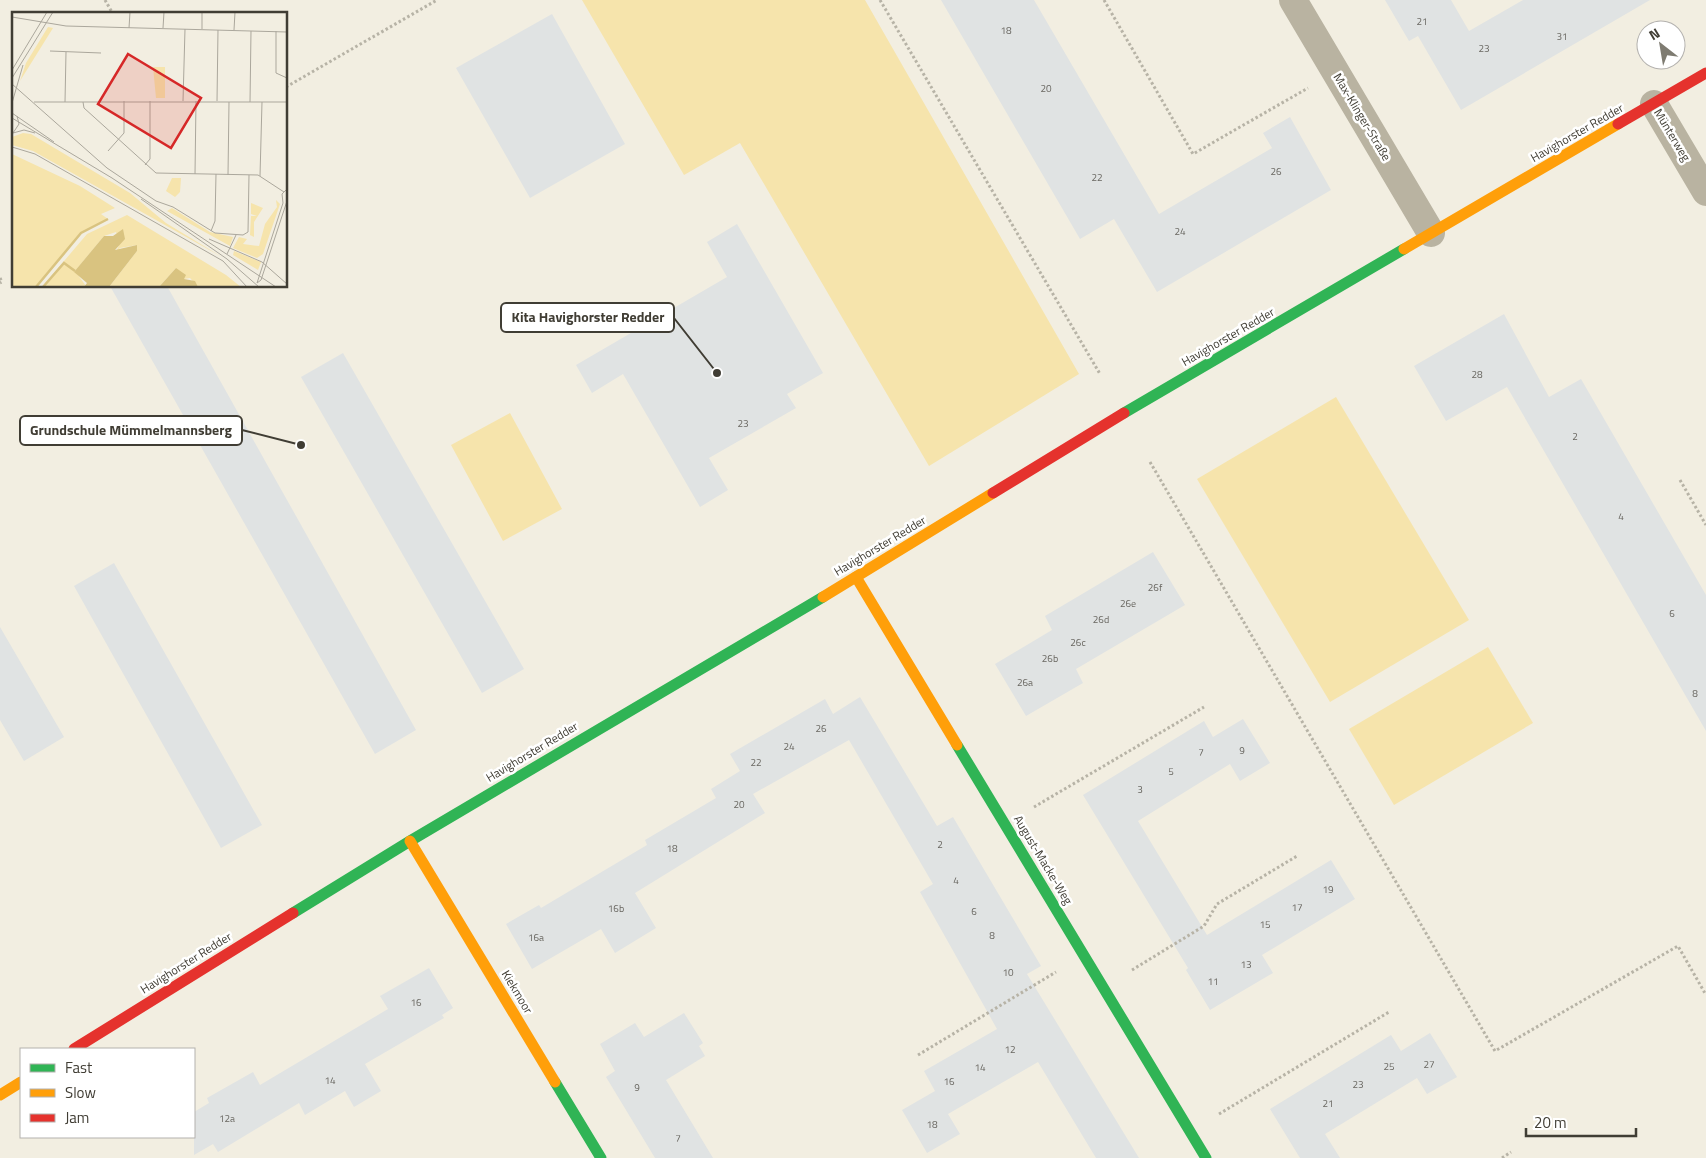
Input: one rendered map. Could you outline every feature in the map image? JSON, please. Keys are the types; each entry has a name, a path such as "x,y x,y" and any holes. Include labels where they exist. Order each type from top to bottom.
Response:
{"street":[{"name":"Max-Klinger-Straße","path":"1293,0 1334,73 1431,233"},
{"name":"Havighorster Redder","path":"76,1048 410,841 856,577 1122,414 1706,73"},
{"name":"Münterweg","path":"1654,104 1706,192"},
{"name":"August-Macke-Weg","path":"856,577 1206,1158"},
{"name":"Kiekmoor","path":"410,841 601,1158"},
{"path":"0,1095 20,1083"}],"path":[{"path":"105,0 112,12"},
{"path":"288,86 437,0"},
{"path":"880,0 1100,374"},
{"path":"1104,0 1192,154 1334,73"},
{"path":"0,278 2,282 0,283"},
{"path":"1150,462 1496,1051 1678,946 1706,995"},
{"path":"1680,480 1706,525"},
{"path":"1005,824 1204,707"},
{"path":"1104,988 1204,926 1217,904 1297,856"},
{"path":"918,1055 1084,955"},
{"path":"1190,1132 1389,1012"},
{"path":"1502,1158 1511,1152"}],"shaded area":[{"path":"582,0 865,0 1079,374 929,466 740,143 684,175"},
{"path":"1336,397 1469,620 1330,702 1197,479"},
{"path":"510,413 562,509 503,541 451,445"},
{"path":"1488,647 1533,723 1394,805 1349,729"}],"building":[{"path":"941,0 1034,0 1159,214 1272,148 1263,133 1290,117 1331,190 1157,292 1114,219 1080,239"},
{"path":"1385,0 1451,0 1469,31 1523,0 1650,0 1461,110 1418,36 1409,41"},
{"path":"552,14 625,144 530,198 456,68"},
{"path":"737,224 823,373 787,394 796,408 709,458 728,490 700,507 623,374 592,393 576,365 727,277 707,242"},
{"path":"111,288 168,288 416,730 375,754"},
{"path":"1504,314 1549,397 1581,379 1706,595 1706,731 1507,387 1446,421 1414,366"},
{"path":"343,353 524,669 482,693 301,377"},
{"path":"1153,552 1185,605 1076,669 1083,683 1026,716 995,664 1052,630 1045,616"},
{"path":"114,563 262,825 221,848 74,586"},
{"path":"0,627 64,737 24,761 0,720"},
{"path":"860,697 937,826 953,817 1041,966 1027,974 1139,1158 1096,1158 1038,1062 948,1114 960,1134 927,1153 902,1110 935,1091 924,1071 997,1029 920,892 933,884 849,740 753,794 765,813 635,893 656,928 615,953 601,929 532,969 506,924 539,905 541,908 647,845 645,840 716,798 711,789 740,771 730,754 825,699 833,714"},
{"path":"1243,719 1270,763 1240,781 1230,764 1138,821 1207,935 1331,860 1355,899 1262,955 1273,973 1210,1010 1186,970 1188,968 1083,795 1204,721 1213,737"},
{"path":"429,968 453,1008 442,1015 444,1018 365,1064 381,1091 354,1107 345,1091 305,1115 299,1103 218,1152 213,1144 194,1155 195,1111 209,1103 207,1098 253,1072 260,1085 388,1009 380,996"},
{"path":"684,1013 703,1043 699,1046 705,1056 666,1080 713,1158 655,1158 606,1077 615,1071 600,1044 635,1023 644,1037"},
{"path":"1430,1033 1457,1077 1427,1094 1417,1078 1325,1134 1340,1158 1300,1158 1270,1109 1391,1035 1401,1051"}],"traffic: fast":[{"path":"1124,413 1404,249"},
{"path":"293,913 410,841 823,597"},
{"path":"957,745 1206,1158"},
{"path":"555,1082 601,1158"}],"traffic: slow":[{"path":"1404,249 1618,124"},
{"path":"823,597 993,493"},
{"path":"856,577 957,745"},
{"path":"410,841 555,1082"},
{"path":"0,1095 20,1083"}],"traffic: jam":[{"path":"1618,124 1706,73"},
{"path":"993,493 1124,413"},
{"path":"76,1048 293,913"}],"place":[{"name":"Kita Havighorster Redder","path":"717,373"},
{"name":"Grundschule Mümmelmannsberg","path":"301,445"}]}
